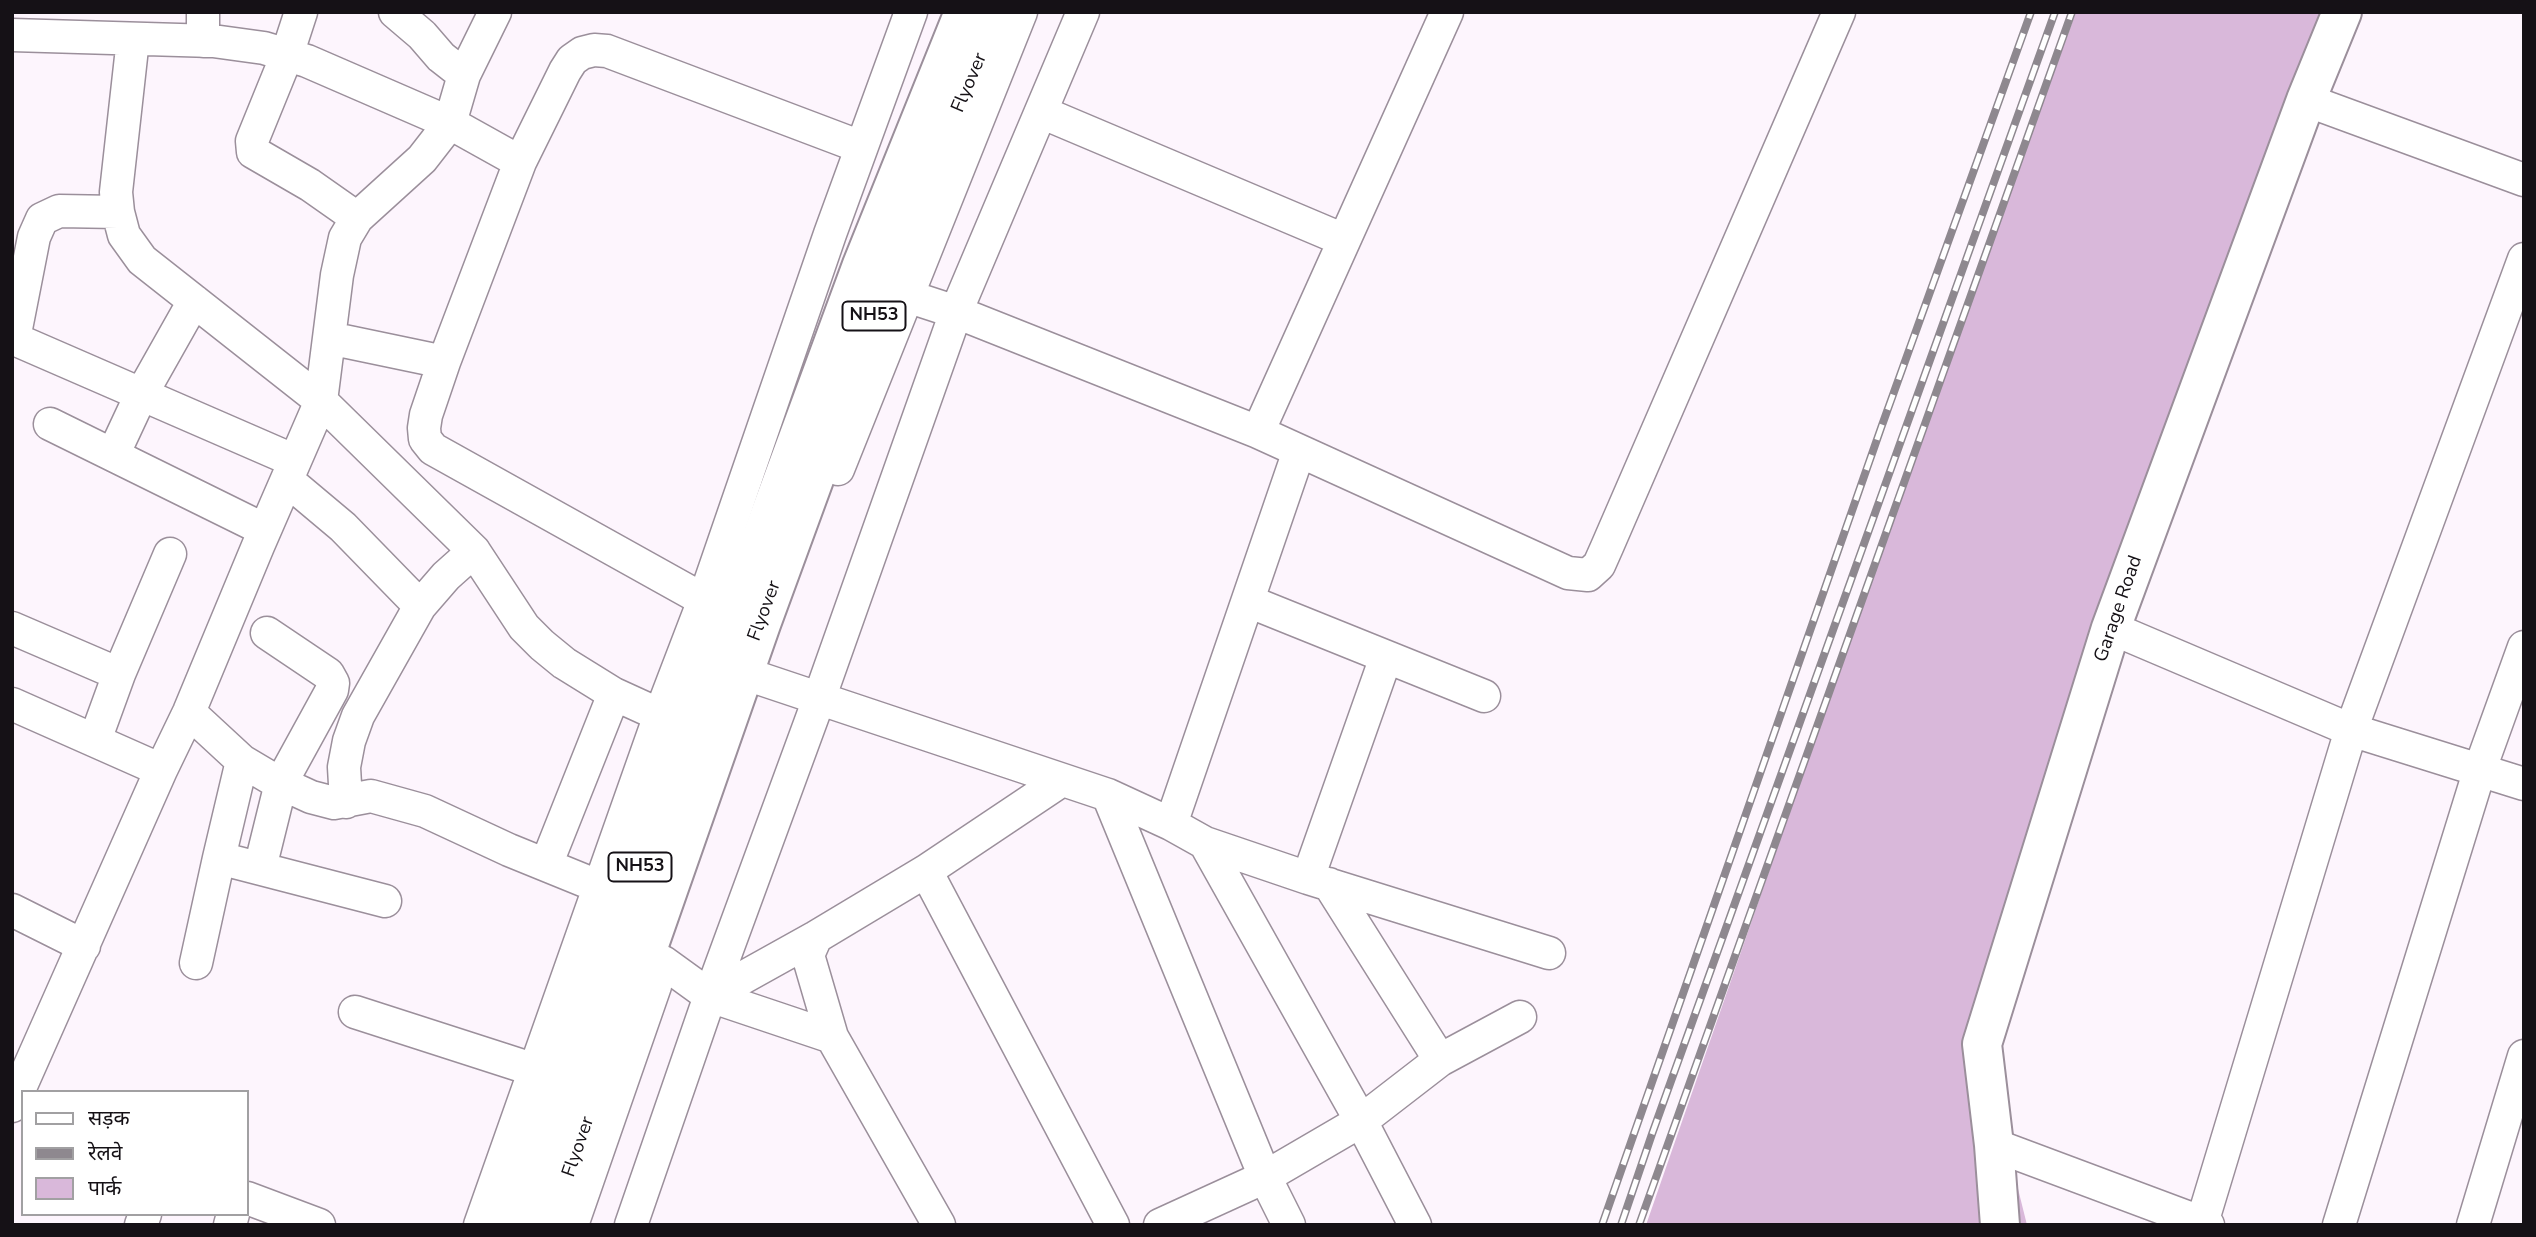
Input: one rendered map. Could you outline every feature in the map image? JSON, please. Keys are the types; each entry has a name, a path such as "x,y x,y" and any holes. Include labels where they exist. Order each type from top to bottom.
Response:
{"main road":[{"name":"Flyover","path":"529,1219 733,611 862,265 964,12"},
{"name":"Flyover","path":"733,611 884,288 1000,12"},
{"name":"Garage Road","path":"2000,1225 1982,1044 2111,628 2306,100 2342,12"}],"street":[{"path":"300,12 287,55 252,141 253,152 310,185 357,218"},
{"path":"395,12 422,35 441,57 464,75"},
{"path":"12,1106 161,770 202,724 257,548 321,401 337,275 345,238 357,218 422,159 450,123 464,75 495,12"},
{"path":"529,1219 535,1070 660,715 733,611 861,147 911,12"},
{"path":"529,1219 663,962 761,679 847,443 1021,12"},
{"path":"631,1225 710,996 956,312 1083,12"},
{"path":"1258,432 1447,12"},
{"path":"906,296 956,312 1258,432 1568,573 1588,575 1599,565 1839,12"},
{"path":"12,35 133,38 203,27 307,61 450,123 520,162"},
{"path":"133,38 116,192 124,235 142,260 321,401 474,551 524,627 542,645 564,663 614,694 660,715"},
{"path":"733,611 433,449 425,439 426,415 520,162 565,71 572,60 582,53 607,51 861,147"},
{"path":"2306,100 2524,180"},
{"path":"1041,112 1344,240"},
{"path":"118,212 60,211 42,219 34,237 13,339 141,395 291,470 420,606"},
{"path":"1994,1145 2205,1224 2351,730 2524,259"},
{"path":"113,455 141,395 194,301"},
{"path":"329,338 444,362"},
{"path":"50,424 113,455 257,548"},
{"path":"1171,824 1299,451"},
{"path":"346,802 344,767 358,716 420,606 446,576 474,551"},
{"path":"95,740 119,674 170,554"},
{"path":"1248,601 1484,696"},
{"path":"12,628 119,674"},
{"path":"2111,628 2351,730 2524,784"},
{"path":"260,869 281,783 332,690 333,683 328,674 267,633"},
{"path":"2339,1225 2480,769 2524,647"},
{"path":"1319,881 1386,657"},
{"path":"761,679 1108,794 1205,843 1549,953"},
{"path":"545,865 614,694"},
{"path":"12,704 161,770"},
{"path":"202,724 242,761 311,797 334,803 371,796 425,811 600,887"},
{"path":"196,963 242,761"},
{"path":"710,996 926,871 1062,780"},
{"path":"1108,794 1265,1177 1289,1225"},
{"path":"1205,843 1361,1121 1415,1225"},
{"path":"219,858 385,901"},
{"path":"926,871 1113,1225"},
{"path":"1319,881 1440,1060"},
{"path":"12,910 84,946"},
{"path":"816,937 807,955 832,1037 939,1225"},
{"path":"663,962 710,996 832,1037"},
{"path":"355,1012 535,1070"},
{"path":"1160,1225 1265,1177 1361,1121 1440,1060 1520,1017"},
{"path":"2473,1225 2524,1056"},
{"path":"248,1198 319,1225"}],"green space":[{"path":"2076,12 2342,12 1982,1044 2027,1225 1646,1225 1919,440"}],"railway":[{"path":"1602,1225 1881,428 2031,12"},
{"path":"1621,1225 2055,12"},
{"path":"1639,1225 2072,12"}]}
